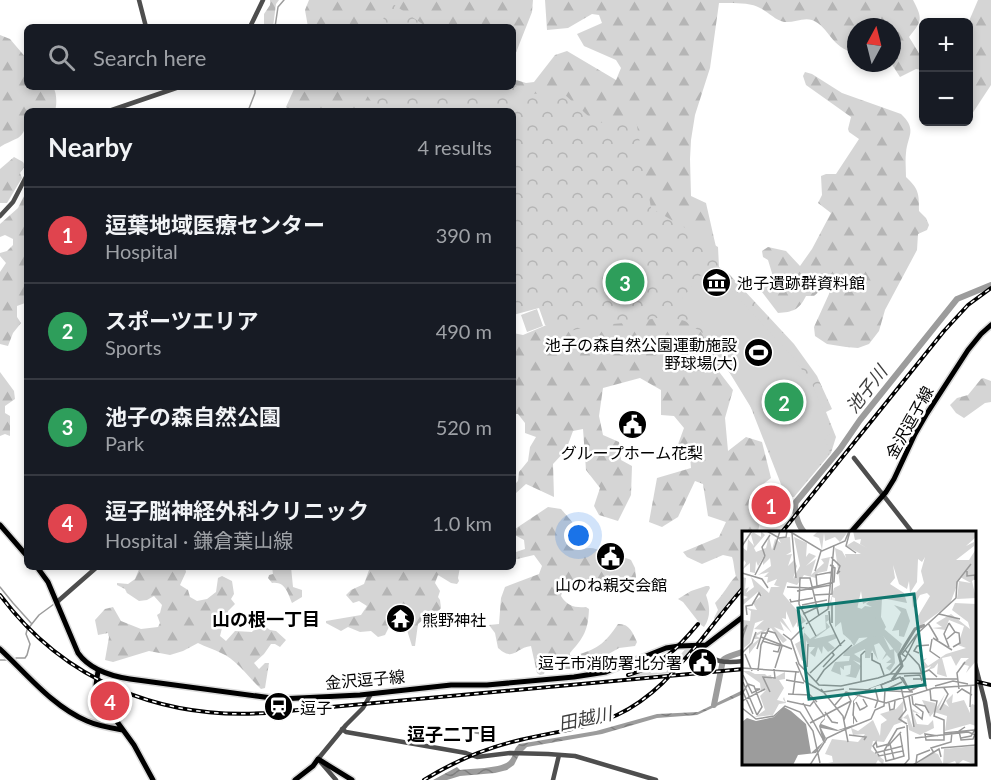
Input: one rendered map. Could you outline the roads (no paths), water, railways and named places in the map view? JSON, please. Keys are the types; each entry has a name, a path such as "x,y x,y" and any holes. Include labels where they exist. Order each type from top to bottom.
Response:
{"main road":[{"name":"金沢逗子線","path":"852,531 891,485 930,408 974,342 991,326"},
{"path":"0,525 24,553"},
{"name":"金沢逗子線","path":"39,570 48,582 78,653 98,670 130,679 274,699 371,694 451,685 487,686 582,676 606,672 666,648 687,645 703,646"},
{"path":"703,646 742,618"},
{"path":"0,649 55,701 74,714 96,724 123,730"},
{"path":"98,670 96,694 138,752 153,780"},
{"path":"295,780 318,759 352,780"},
{"path":"335,778 340,774"}],"street":[{"path":"138,0 145,24"},
{"path":"251,24 263,0"},
{"path":"116,108 164,90"},
{"path":"0,216 13,201 24,181"},
{"path":"854,458 911,531"},
{"path":"57,602 94,570"},
{"path":"703,646 705,652 718,661 728,663 742,661"},
{"path":"976,676 986,702 991,737"},
{"path":"335,778 318,759 342,729 363,708 371,694"},
{"path":"342,729 346,732 466,753 477,757 521,753 582,758 656,780"},
{"path":"554,780 559,755"}],"water":[{"path":"742,690 742,694 697,715 657,718 602,734 527,747 519,755 514,765 507,770 460,776 447,780 433,780 457,767 460,770 505,764 511,759 519,744 596,731 657,714 698,712"}],"waterway":[{"path":"275,24 278,7 284,0"},
{"path":"249,108 255,90"},
{"name":"池子川","path":"803,531 797,517 796,502 957,299 991,285"},
{"path":"0,587 31,623"},
{"path":"16,658 25,658 30,644 26,634 27,630 39,615 54,604"},
{"name":"池子川","path":"714,705 723,660 742,652"},
{"path":"0,660 8,660"},
{"path":"469,732 483,733 489,737 482,734 469,732"}],"railway":[{"path":"783,531 944,331 968,305 991,288"},
{"path":"424,780 482,751 507,743 593,724 630,708 653,692 673,672 742,589"},
{"path":"0,595 25,625 54,651 85,672 118,689 189,710 266,713 742,669"},
{"path":"628,675 650,667 668,656 698,624"},
{"path":"976,681 991,685"}],"place":[{"name":"池子の森自然公園","path":"625,282"},
{"name":"池子遺跡群資料館","path":"716,282"},
{"name":"池子の森自然公園運動施設 野球場(大)","path":"758,353"},
{"name":"スポーツエリア","path":"784,402"},
{"name":"グループホーム花梨","path":"632,424"},
{"name":"逗葉地域医療センター","path":"771,505"},
{"name":"山のね親交会館","path":"611,556"},
{"name":"熊野神社","path":"401,619"},
{"name":"逗子市消防署北分署","path":"703,662"},
{"name":"逗子脳神経外科クリニック","path":"110,701"},
{"name":"逗子","path":"279,707"}],"district":[{"name":"山の根一丁目","path":"266,619"},
{"name":"逗子二丁目","path":"452,734"}],"water label":[{"name":"田越川","path":"585,718"}]}
